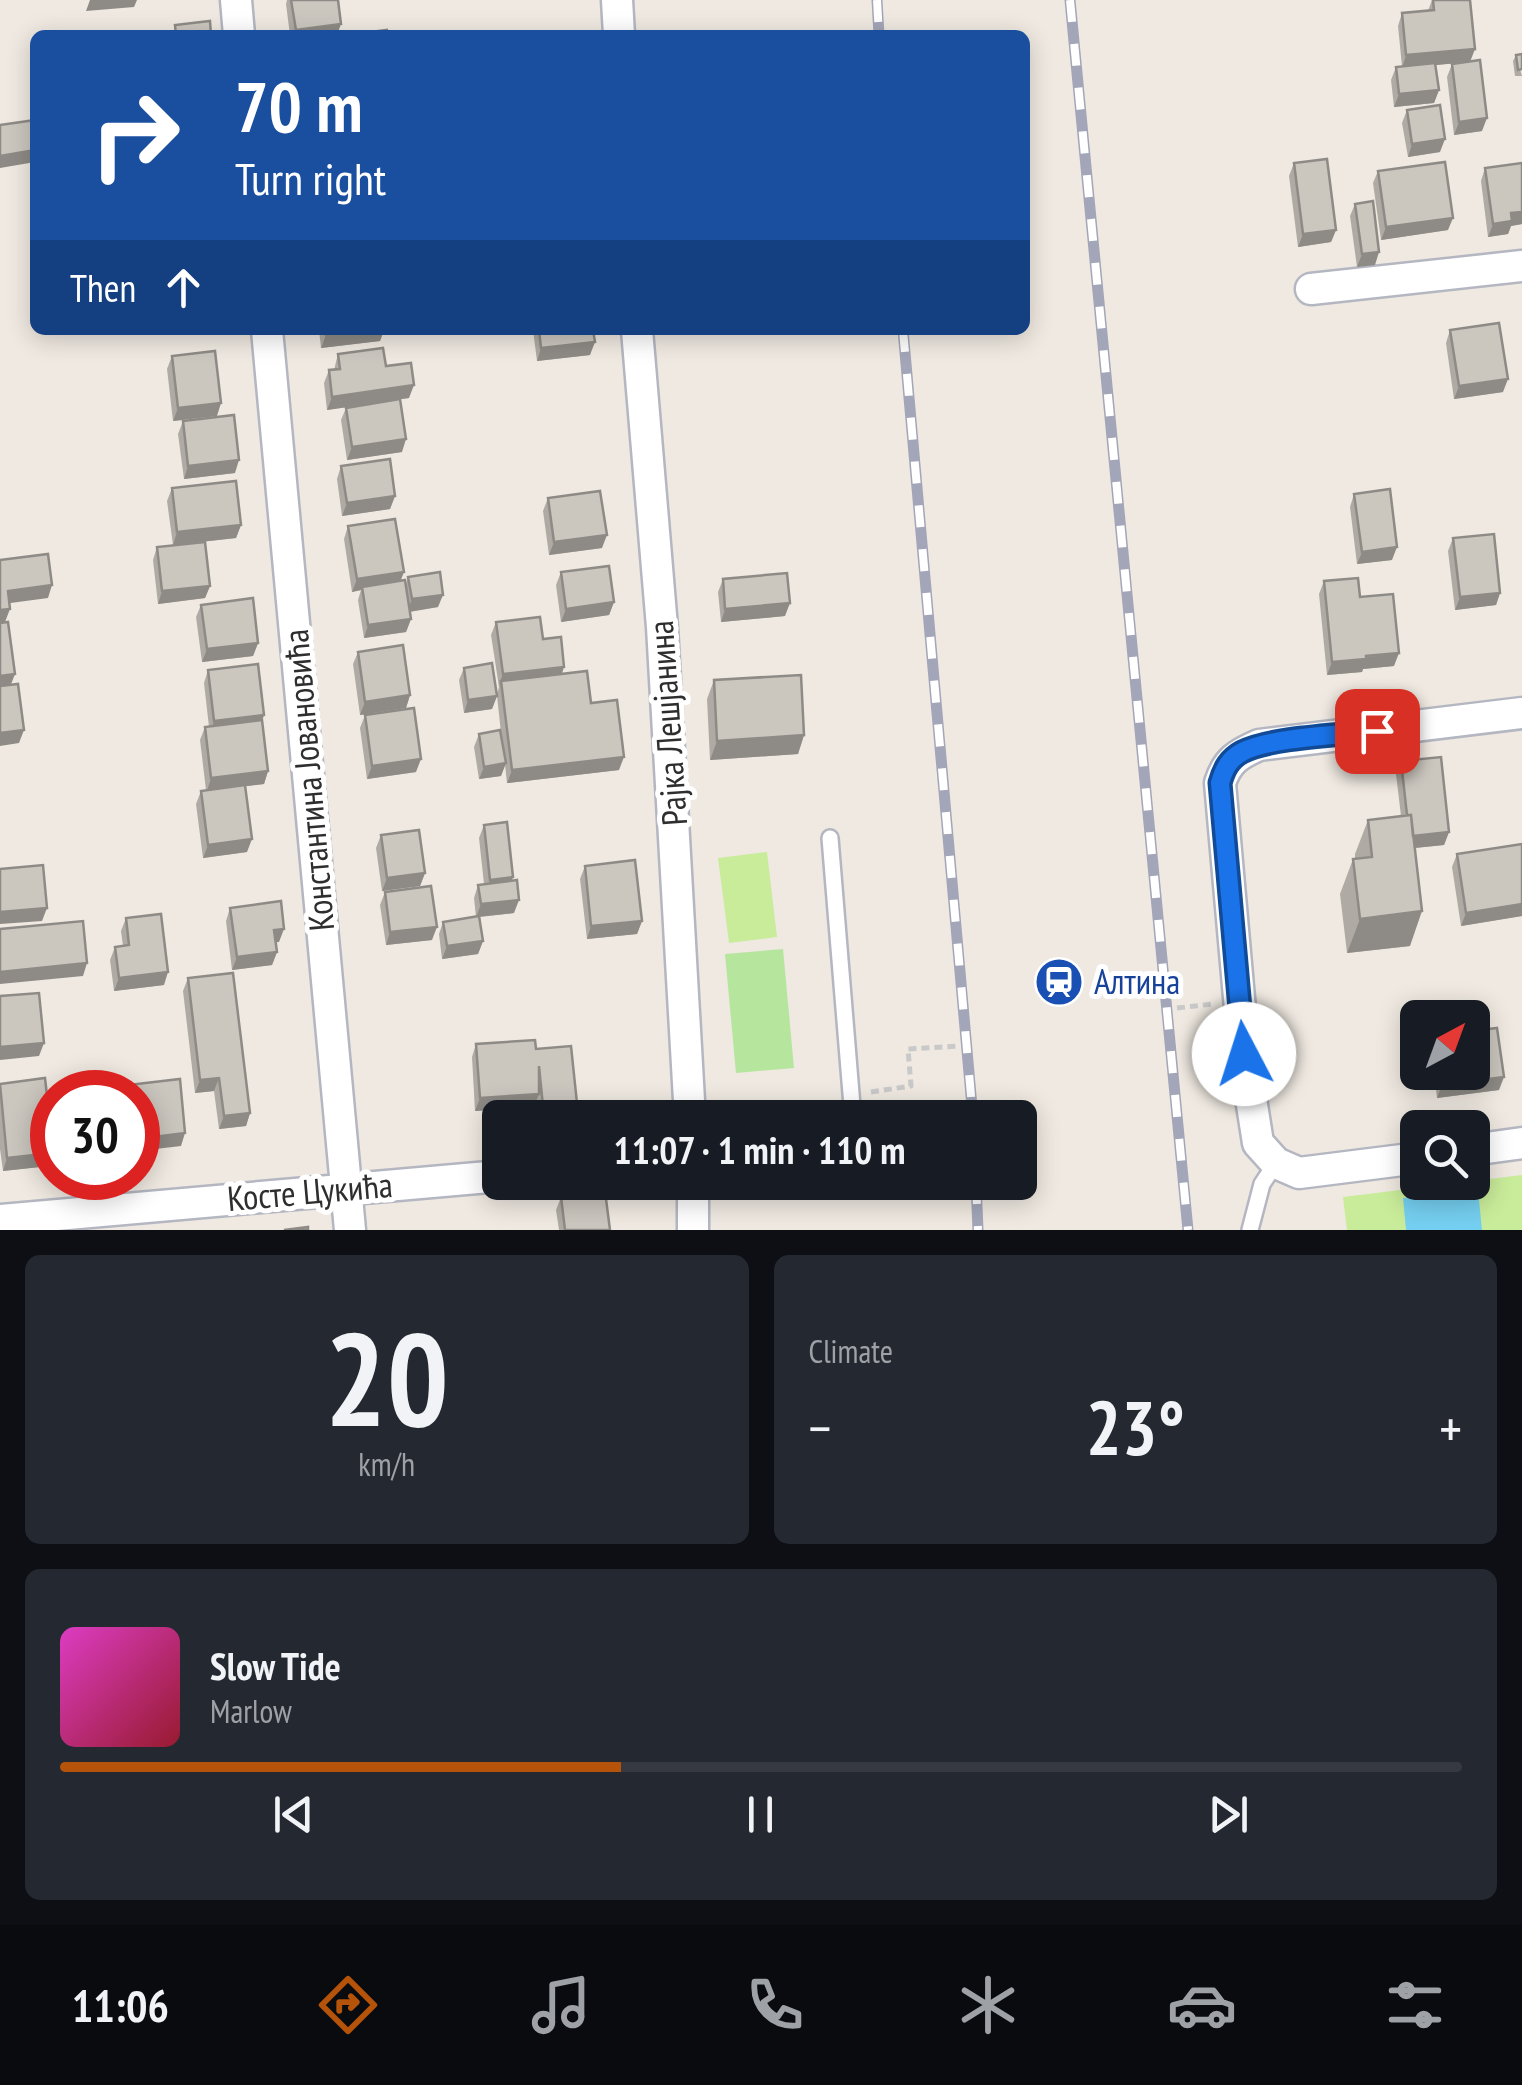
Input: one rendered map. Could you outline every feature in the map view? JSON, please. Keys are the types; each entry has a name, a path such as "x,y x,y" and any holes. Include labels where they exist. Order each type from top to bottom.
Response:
{"street":[{"path":"236,0 239,30"},
{"path":"618,0 619,30"},
{"path":"1312,289 1522,266"},
{"name":"Константина Јовановића","path":"266,335 350,1230"},
{"name":"Рајка Лешјанина","path":"637,335 662,627 689,1100"},
{"path":"1400,1160 1298,1173 1276,1163 1258,1143 1244,1054 1220,783 1225,766 1240,753 1259,745 1522,714"},
{"path":"1490,1147 1522,1143"},
{"name":"Косте Цукића","path":"0,1220 482,1178"},
{"path":"693,1230 694,1200"}],"lane":[{"path":"830,838 853,1100"},
{"path":"1250,1230 1262,1184 1276,1163"}],"path":[{"path":"1176,1008 1218,1003 1219,1014"},
{"path":"853,1094 911,1086 908,1050 960,1046"}],"green space":[{"path":"767,852 777,937 729,943 718,858"},
{"path":"783,949 794,1068 736,1073 725,954"},
{"path":"1522,1175 1522,1230 1347,1230 1343,1197 1400,1190 1400,1200 1490,1200 1490,1179"}],"water":[{"path":"1403,1200 1479,1200 1482,1230 1406,1230"}],"building":[{"path":"291,0 338,0 341,24 296,30"},
{"path":"1433,0 1470,0 1475,49 1406,55 1402,13 1434,10"},
{"path":"210,21 211,30 176,30 175,25"},
{"path":"1522,54 1522,69 1518,70 1516,55"},
{"path":"1480,60 1487,118 1459,122 1452,64"},
{"path":"1435,63 1439,90 1399,94 1396,67"},
{"path":"1440,105 1445,139 1412,144 1407,110"},
{"path":"30,121 30,151 0,156 0,125"},
{"path":"1327,159 1336,230 1303,234 1294,163"},
{"path":"1445,162 1453,218 1386,227 1378,171"},
{"path":"1522,163 1522,212 1511,213 1512,221 1493,224 1485,168"},
{"path":"1373,201 1379,252 1362,254 1355,204"},
{"path":"1499,323 1508,379 1459,386 1450,330"},
{"path":"540,335 594,335 595,342 541,348"},
{"path":"383,348 386,366 411,363 414,385 332,397 329,370 340,369 338,354"},
{"path":"215,351 221,403 178,408 172,356"},
{"path":"400,399 406,439 352,447 346,408"},
{"path":"234,415 239,460 188,466 183,421"},
{"path":"390,459 395,496 347,503 341,466"},
{"path":"236,481 241,525 177,532 172,488"},
{"path":"1390,489 1397,547 1362,552 1354,494"},
{"path":"600,491 607,535 554,542 548,498"},
{"path":"395,519 404,572 357,579 348,526"},
{"path":"1494,534 1500,593 1460,597 1453,538"},
{"path":"205,542 210,586 162,591 157,547"},
{"path":"48,554 52,585 8,591 10,609 0,610 0,560"},
{"path":"609,566 614,602 566,609 561,572"},
{"path":"440,572 443,595 412,599 408,577"},
{"path":"787,573 790,603 725,609 723,579"},
{"path":"1358,578 1360,597 1393,594 1399,653 1332,662 1324,581"},
{"path":"405,580 411,619 368,625 362,587"},
{"path":"253,598 258,643 207,649 201,605"},
{"path":"540,617 543,639 561,637 564,667 503,674 496,622"},
{"path":"8,622 15,674 0,676 0,623"},
{"path":"403,645 410,695 365,702 358,652"},
{"path":"492,663 497,696 468,700 464,668"},
{"path":"258,664 264,715 214,721 208,670"},
{"path":"587,671 591,703 617,700 624,757 512,770 501,681"},
{"path":"801,675 804,735 717,741 714,680"},
{"path":"18,684 24,730 0,733 0,686"},
{"path":"414,708 421,759 372,766 365,715"},
{"path":"262,720 268,771 211,778 205,727"},
{"path":"500,730 506,763 484,767 479,734"},
{"path":"1441,757 1449,832 1413,836 1401,761"},
{"path":"245,785 252,839 208,845 201,791"},
{"path":"1411,815 1422,911 1360,919 1353,859 1372,857 1368,820"},
{"path":"507,822 513,877 490,880 484,825"},
{"path":"419,830 425,873 387,878 381,835"},
{"path":"1522,844 1522,904 1466,913 1457,854"},
{"path":"635,860 642,921 591,926 585,866"},
{"path":"43,865 47,908 0,912 0,869"},
{"path":"517,880 519,900 481,904 478,885"},
{"path":"431,886 437,927 390,932 385,892"},
{"path":"281,901 284,929 274,930 277,952 237,957 230,908"},
{"path":"161,914 168,972 119,978 115,947 129,945 126,918"},
{"path":"479,916 483,941 447,946 443,922"},
{"path":"83,921 87,963 0,972 0,929"},
{"path":"233,973 250,1113 224,1116 219,1078 200,1080 188,978"},
{"path":"39,993 44,1043 0,1047 0,996"},
{"path":"1497,1028 1504,1077 1490,1079 1490,1029"},
{"path":"535,1040 536,1049 571,1046 577,1100 542,1100 539,1066 539,1094 480,1098 476,1044"},
{"path":"180,1079 185,1133 160,1136 160,1081"},
{"path":"30,1080 30,1155 7,1158 0,1084"},
{"path":"561,1200 606,1200 610,1230 565,1230"}],"railway":[{"path":"877,0 879,30"},
{"path":"1070,0 1188,1230"},
{"path":"903,335 971,1100"},
{"path":"977,1200 978,1230"}],"place":[{"name":"Алтина","path":"1059,982"}],"route":[{"path":"1244,1054 1220,783 1225,766 1240,753 1259,745 1377,731"}]}
